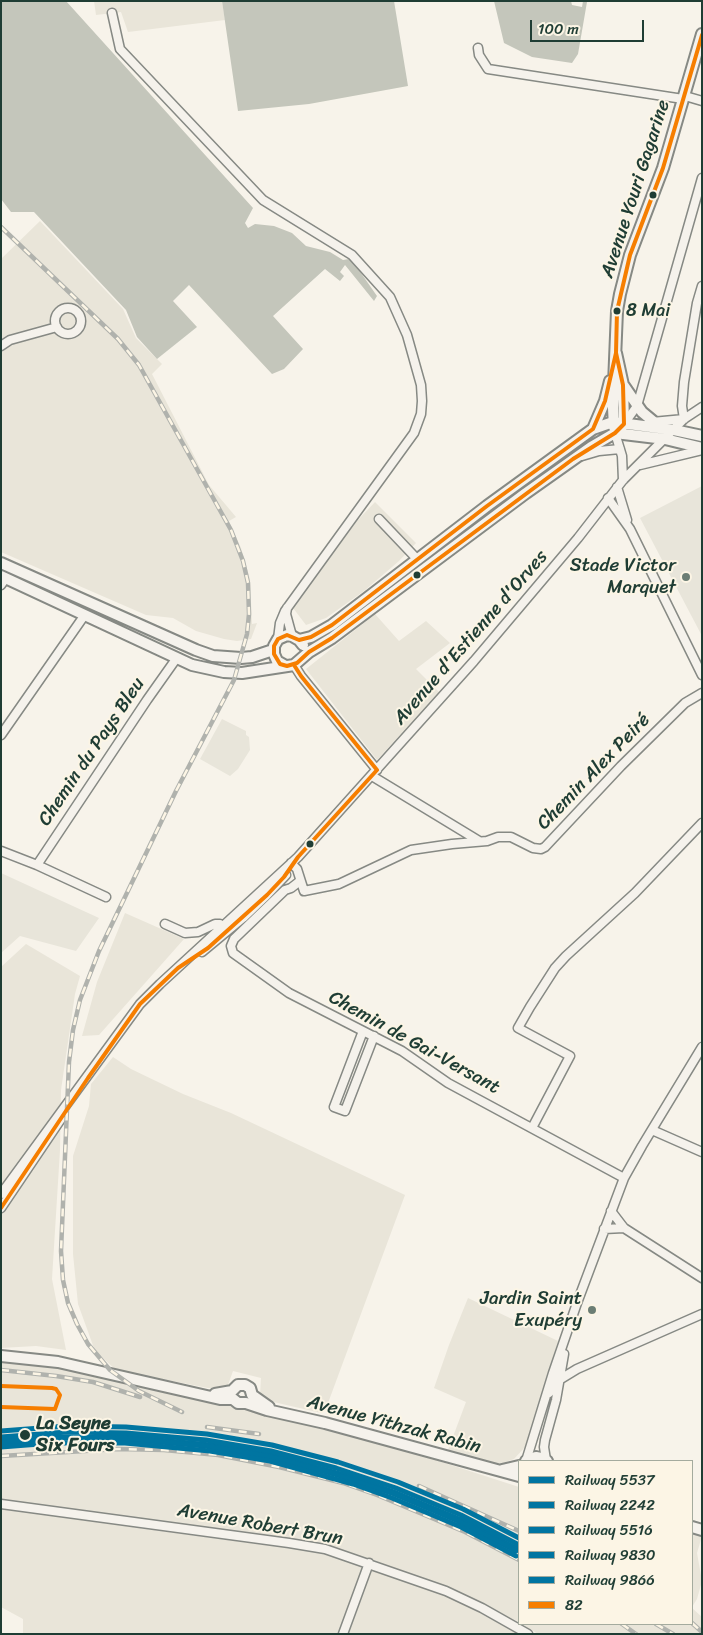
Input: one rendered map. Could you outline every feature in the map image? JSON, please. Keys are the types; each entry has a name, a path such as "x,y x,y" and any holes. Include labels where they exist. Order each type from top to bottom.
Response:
{"main road":[{"name":"Avenue Youri Gagarine","path":"617,426 616,353 617,311 620,294 630,255 663,168 702,34"},
{"name":"Avenue Youri Gagarine","path":"616,353 623,385 617,426"},
{"name":"Avenue Youri Gagarine","path":"593,428 605,401 616,353"},
{"path":"623,385 637,406 656,425"},
{"path":"289,665 277,661 273,650 278,639 287,635 296,638 311,637 332,626 417,559 593,428 656,425 702,436"},
{"path":"617,426 702,449"},
{"path":"3,580 176,659 200,667 251,672 289,665 299,662 303,656 332,638 617,426"},
{"path":"1,563 213,656 252,657 273,650"},
{"path":"296,638 304,648 303,656"},
{"path":"1,1356 58,1362 220,1399 233,1395 238,1385 245,1384 250,1388 249,1399 238,1403 233,1395"},
{"name":"Avenue Yithzak Rabin","path":"249,1399 277,1411 518,1476"},
{"path":"528,1460 536,1457 544,1460"},
{"name":"Avenue Yithzak Rabin","path":"501,1470 518,1466"}],"street":[{"path":"112,13 120,48 263,200 352,255 390,297 407,335 421,385 422,401 417,427 282,616 278,639"},
{"path":"478,48 479,55 488,68 702,101"},
{"path":"623,480 622,456 617,426 637,406 702,178"},
{"path":"665,439 656,425 684,420 682,406 684,382 697,303 702,286"},
{"path":"1,346 10,340 57,327"},
{"name":"Avenue d'Estienne d'Orves","path":"1,1194 88,1078 140,1004 178,968 208,948 292,864 540,584 623,480 684,420 702,407"},
{"path":"573,459 599,451 620,449"},
{"path":"638,465 702,449"},
{"path":"617,487 630,529 702,675"},
{"path":"608,498 630,529"},
{"path":"379,519 417,559"},
{"path":"288,608 286,614 296,638"},
{"path":"1,735 84,616"},
{"name":"Chemin du Pays Bleu","path":"37,865 176,659"},
{"path":"289,665 306,683 374,773 454,826 479,840"},
{"name":"Chemin Alex Peiré","path":"304,891 339,884 411,850 498,837 511,837 534,848 541,849 684,702 702,693"},
{"path":"532,1128 570,1056 518,1028 555,968 635,893 702,823"},
{"path":"452,844 455,834 454,826"},
{"path":"1,851 37,865 106,897"},
{"path":"280,896 304,891 297,869 292,864"},
{"name":"Chemin de Gai-Versant","path":"300,880 291,888 285,890 234,939 231,946 233,953 289,993 402,1051 448,1083 624,1178"},
{"path":"165,924 185,933 198,932 215,924 220,924 226,929"},
{"path":"363,1031 334,1107 345,1111 374,1036"},
{"path":"526,1460 577,1303 624,1178 702,1046"},
{"name":"Avenue d'Estienne d'Orves","path":"1,1208 88,1078"},
{"path":"652,1130 702,1152"},
{"path":"611,1211 624,1228 701,1275"},
{"path":"604,1229 624,1228"},
{"path":"546,1399 559,1380 577,1369 702,1314"},
{"path":"546,1460 545,1440 556,1400 565,1341"},
{"path":"564,1357 570,1365 577,1369"},
{"name":"Avenue Robert Brun","path":"1,1504 325,1549 446,1591 482,1608 528,1634"},
{"path":"343,1634 369,1564"}],"shaded area":[{"path":"1,1 66,1 253,208 245,223 248,228 255,224 274,226 292,233 306,246 330,252 343,260 349,259 354,263 377,296 374,301 345,265 340,272 344,276 340,281 325,269 273,316 303,349 284,369 272,374 189,285 173,301 197,327 157,359 137,337 126,310 34,212 11,212 1,199"},
{"path":"94,1 222,1 225,20 128,32 121,12 96,15"},
{"path":"222,1 394,1 408,86 309,104 238,111"},
{"path":"494,1 571,1 572,5 582,7 583,1 587,2 578,54 572,63 532,57 504,43"},
{"path":"40,221 123,309 136,338 162,364 152,374 209,485 236,517 229,521 241,548 250,579 252,624 257,623 251,639 237,641 224,639 196,631 173,618 146,615 1,552 1,259"},
{"name":"Stade Victor Marquet","path":"702,486 702,636 640,518"},
{"path":"375,502 416,543 399,561 364,591 326,618 306,625 293,608 357,521"},
{"path":"375,614 399,641 426,621 450,643 416,669 439,692 377,760 306,669"},
{"path":"222,719 246,731 246,735 249,737 250,750 238,769 230,776 200,759"},
{"path":"1,873 99,918 76,951 20,936 1,953"},
{"path":"125,913 184,939 99,1035 82,1036 97,982"},
{"path":"26,944 80,976 75,994 61,1090 60,1150 52,1279 66,1350 36,1346 1,1348 1,967"},
{"path":"113,1057 131,1069 183,1094 231,1113 405,1195 328,1403 321,1413 265,1400 260,1395 261,1378 233,1371 228,1385 221,1388 208,1388 116,1370 95,1351 78,1304 73,1254 73,1156 89,1106 91,1084"},
{"path":"468,1298 558,1341 526,1446 514,1459 500,1464 448,1450 466,1402 434,1388"},
{"path":"1,1360 76,1368 354,1436 518,1487 518,1622 446,1588 335,1549 113,1515 1,1502"},
{"path":"1,1509 264,1545 317,1550 360,1566 436,1588 517,1634 23,1634 23,1619 1,1607"},
{"path":"693,1533 702,1536 697,1553 702,1581 697,1599 693,1605"},
{"path":"693,1609 702,1617 702,1634 538,1634 524,1625 693,1625"}],"railway":[{"path":"1,227 118,339 139,365 231,530 243,561 248,583 249,614 247,634 234,680 176,791 99,951 80,1000 73,1030 69,1062 61,1251 63,1280 68,1303 88,1344 110,1370 139,1391 182,1412"},
{"path":"1,1370 93,1382 140,1397"},
{"path":"207,1427 259,1434"},
{"path":"1,1456 118,1449 164,1450 218,1455 279,1467 343,1483 377,1495 465,1532 518,1559"},
{"path":"419,1486 518,1531"},
{"path":"693,1624 702,1632"},
{"path":"623,1625 636,1634"},
{"path":"658,1625 673,1634"}],"rail line":[{"name":"9866","path":"1,1431 67,1426 126,1427 207,1434 272,1445 338,1462 398,1482 463,1509 518,1537"},
{"name":"2242","path":"1,1437 67,1432 126,1433 206,1440 271,1451 336,1468 396,1488 461,1515 518,1544"},
{"name":"5537","path":"1,1441 53,1437 125,1437 211,1445 271,1455 355,1478 394,1492 464,1521 518,1549"},
{"name":"5516","path":"1,1443 67,1438 126,1439 205,1446 270,1457 334,1474 394,1494 458,1521 516,1551"},
{"name":"9830","path":"1,1447 53,1443 125,1443 210,1451 270,1461 353,1484 392,1498 461,1527 516,1556"}],"transit line":[{"name":"82","path":"663,168 702,35"},
{"name":"82","path":"663,168 702,35"},
{"name":"82","path":"630,255 663,168"},
{"name":"82","path":"630,255 663,168"},
{"name":"82","path":"616,353 617,311 630,255"},
{"name":"82","path":"616,353 623,385 624,424 615,433 573,459 332,638 309,652 297,663 287,666 280,664 274,654 274,646 278,639 287,635 299,640 311,637 332,625 487,506 593,429 605,401 616,353"},
{"name":"82","path":"294,665 377,770"},
{"name":"82","path":"1,1208 140,1004 178,968 208,948 267,895 284,877 298,857 377,770"},
{"name":"82","path":"1,1386 52,1388 56,1389 60,1395 55,1409 1,1407"}],"place":[{"name":"8 Mai","path":"617,311"},
{"name":"Stade Victor Marquet","path":"686,577"},
{"name":"Jardin Saint Exupéry","path":"592,1310"},
{"name":"La Seyne Six Fours","path":"25,1435"}]}
